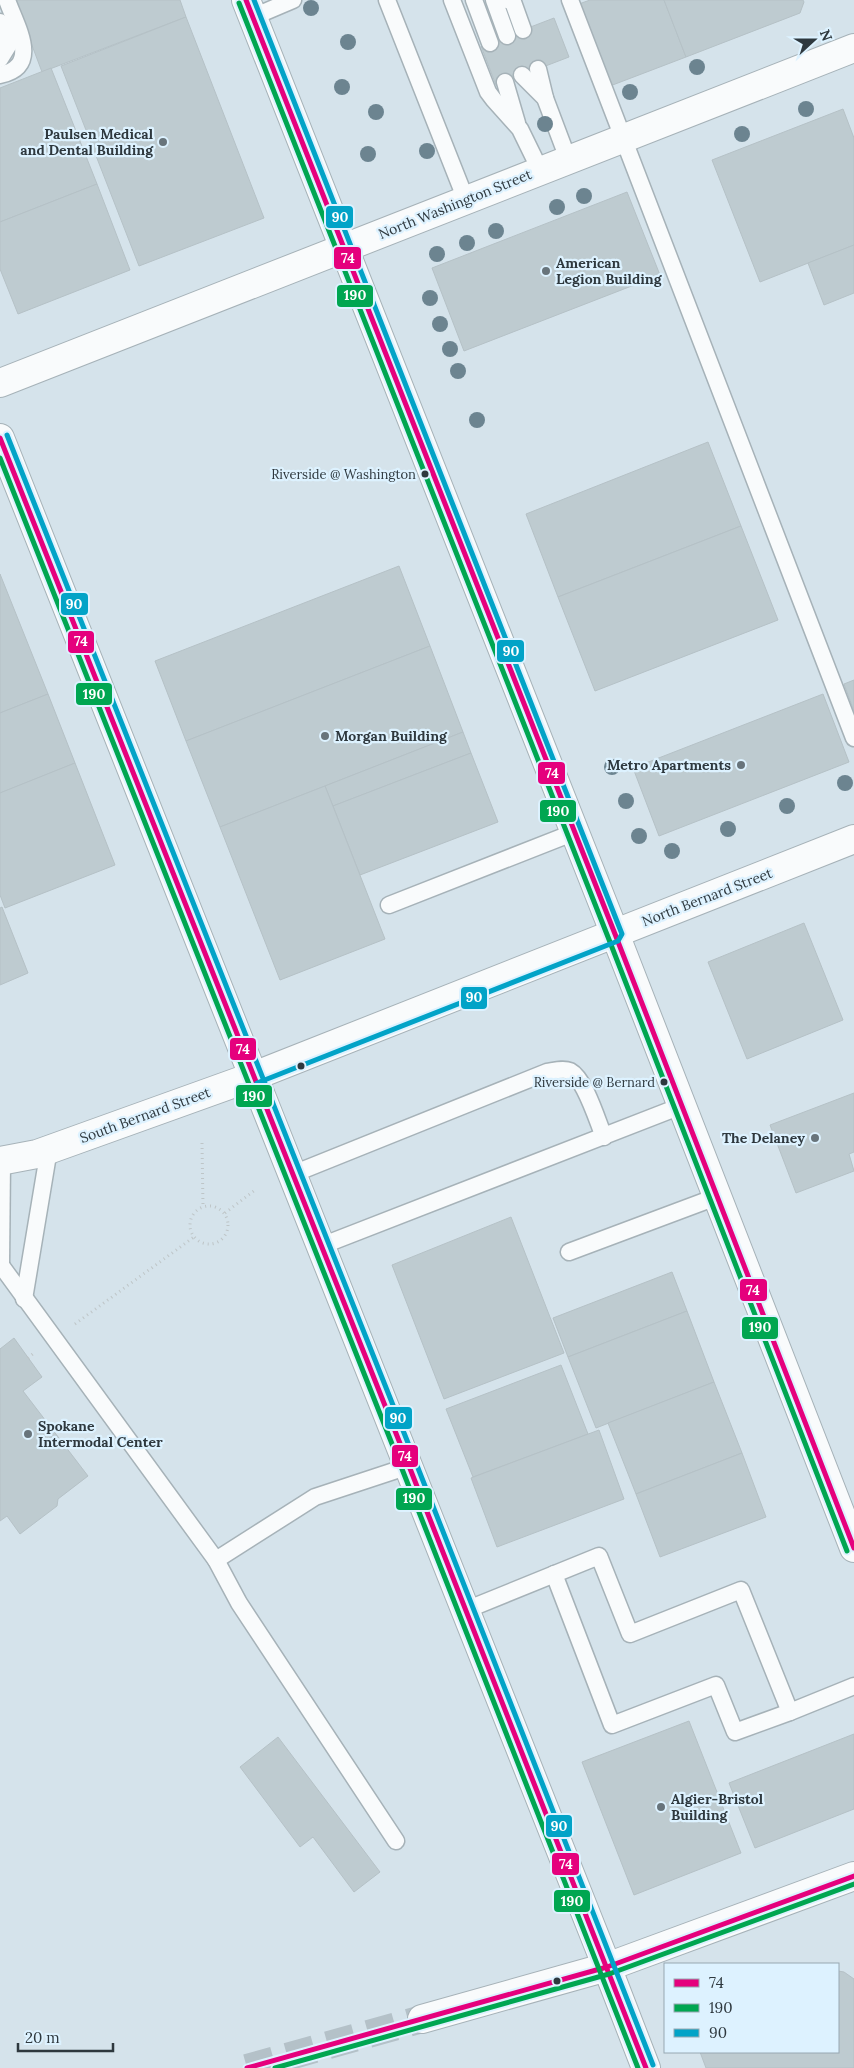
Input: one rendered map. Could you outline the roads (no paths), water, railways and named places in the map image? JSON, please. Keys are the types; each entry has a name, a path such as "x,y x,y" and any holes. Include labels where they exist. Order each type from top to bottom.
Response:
{"main road":[{"path":"249,8 575,832 854,1548"},
{"name":"North Washington Street","path":"0,383 623,137 854,48"},
{"path":"0,438 646,2068"},
{"name":"North Bernard Street","path":"254,1076 854,839"},
{"name":"South Bernard Street","path":"1,1161 43,1151 254,1076"},
{"path":"422,2019 607,1967 854,1876"}],"lane":[{"path":"0,75 8,73 21,64 25,50 7,0"},
{"path":"249,8 293,0"},
{"path":"387,0 466,200"},
{"path":"452,0 488,92 517,125"},
{"path":"474,0 490,43"},
{"path":"494,0 507,36"},
{"path":"507,0 513,2 523,30"},
{"path":"570,0 854,738"},
{"path":"0,22 8,46 0,59"},
{"path":"538,69 545,98 568,160"},
{"path":"522,75 545,98"},
{"path":"505,82 517,125 540,170"},
{"path":"389,905 575,832"},
{"path":"293,1174 547,1072 562,1070 569,1071 576,1076 582,1085 604,1136"},
{"path":"321,1246 681,1106"},
{"path":"24,1299 43,1151"},
{"path":"1,1161 1,1264 24,1299 216,1560 239,1603 396,1841"},
{"path":"570,1252 716,1197"},
{"path":"216,1560 315,1497 409,1466"},
{"path":"466,1610 599,1556 630,1634 741,1590 790,1712"},
{"path":"554,1574 612,1725 716,1685 735,1732 854,1686"}],"tunnel":[{"path":"247,2068 422,2019"}],"place":[{"name":"Paulsen Medical and Dental Building","path":"163,142"},
{"name":"American Legion Building","path":"546,271"},
{"name":"Riverside @ Washington","path":"425,474"},
{"name":"Morgan Building","path":"325,736"},
{"name":"Metro Apartments","path":"741,765"},
{"name":"Riverside @ Bernard","path":"664,1082"},
{"name":"The Delaney","path":"815,1138"},
{"name":"Spokane Intermodal Center","path":"28,1434"},
{"name":"Algier-Bristol Building","path":"661,1807"}]}
